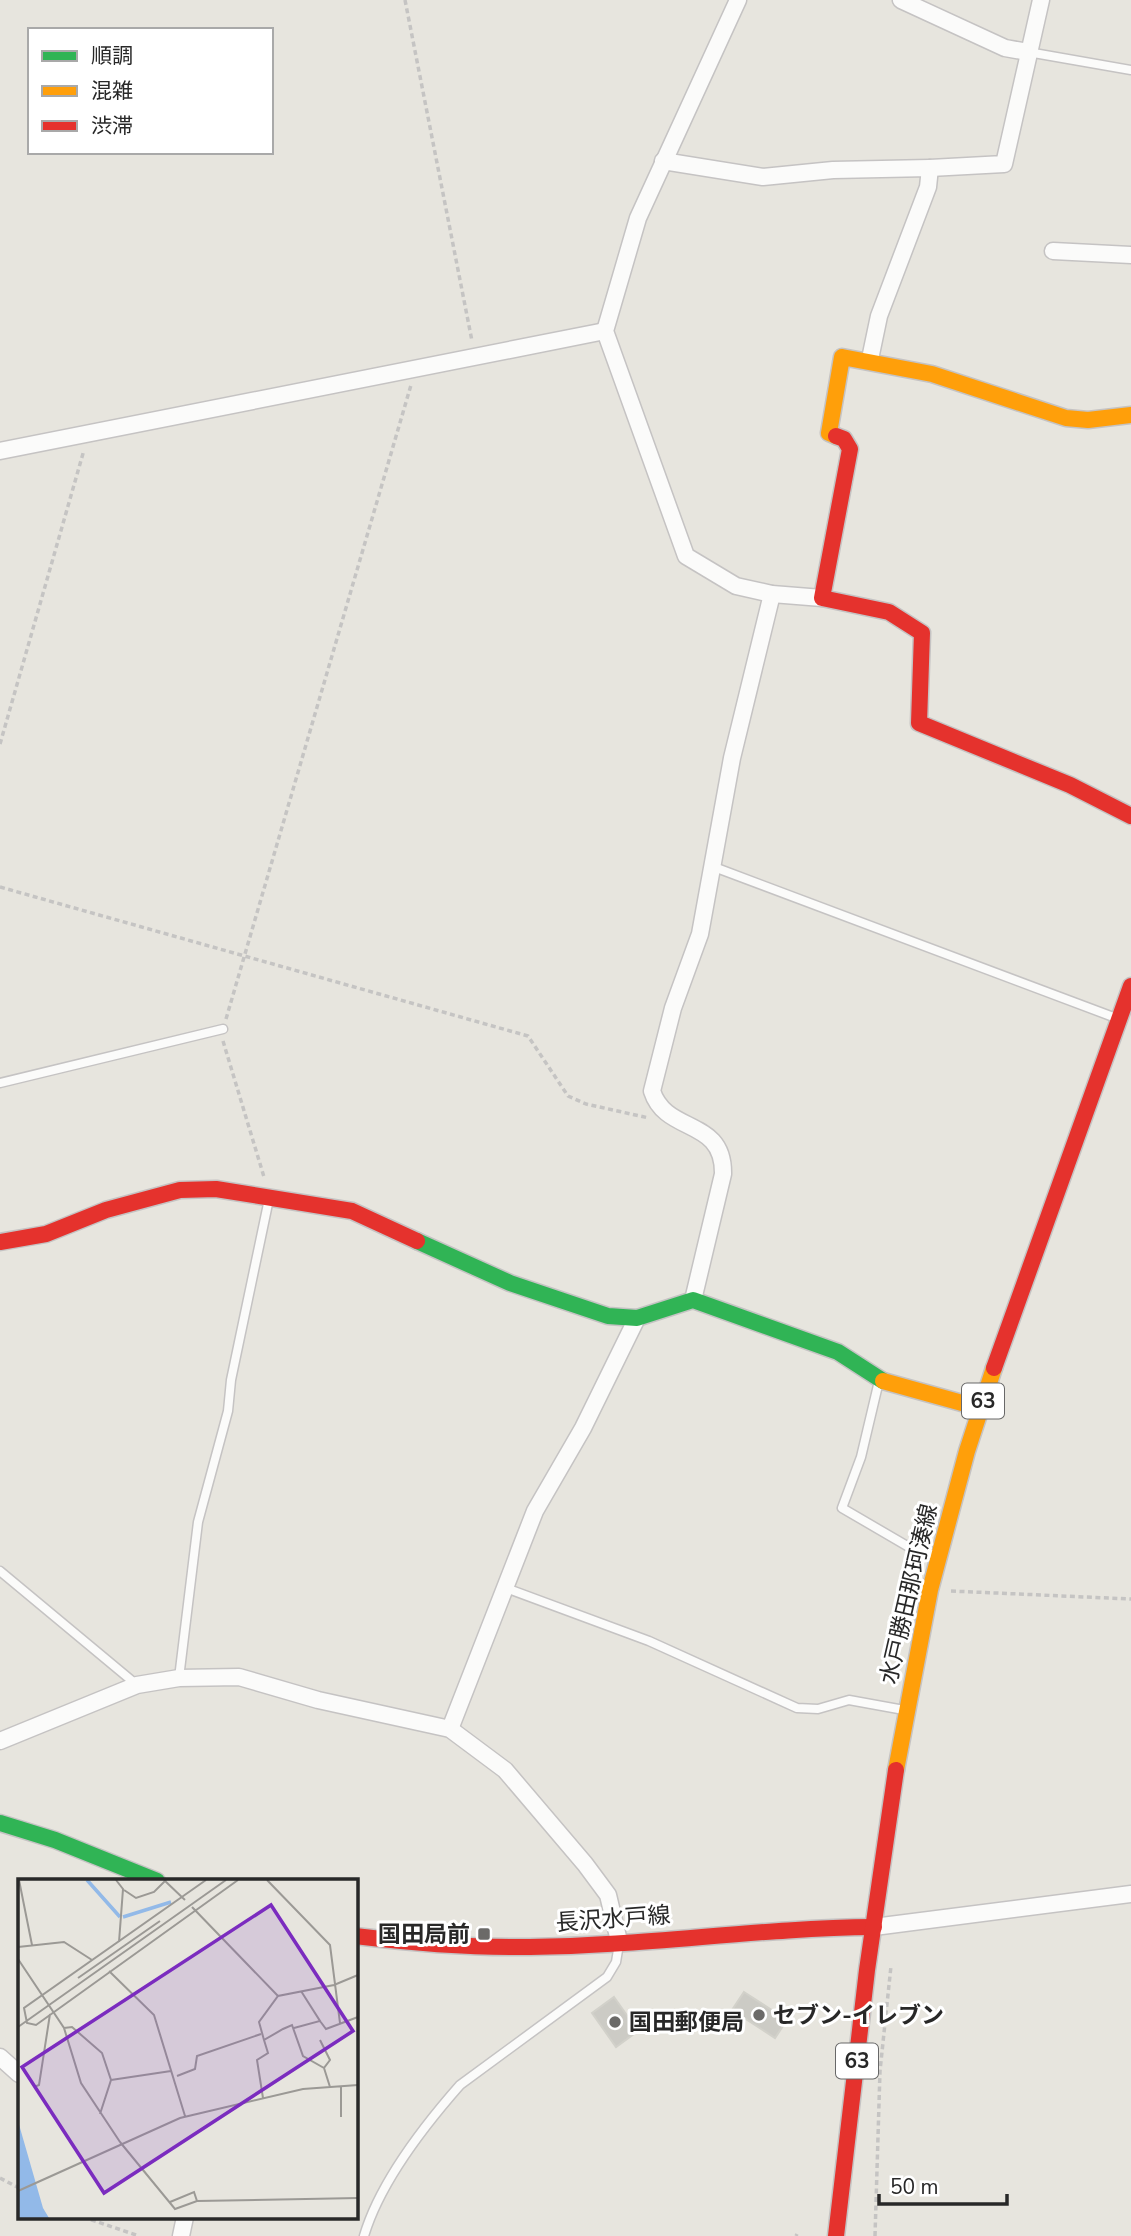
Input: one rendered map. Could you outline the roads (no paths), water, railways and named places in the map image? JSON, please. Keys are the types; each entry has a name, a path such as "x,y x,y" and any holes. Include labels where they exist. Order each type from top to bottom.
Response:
{"street":[{"path":"738,0 638,218 606,331 686,556 736,586 772,594 822,598 897,614 912,622 922,633 919,723 1070,785 1131,816"},
{"path":"901,0 1005,48 1028,52"},
{"path":"663,161 763,177 833,170 930,169 1004,164 1041,0"},
{"path":"870,359 879,316 928,187 930,169"},
{"path":"1054,251 1131,255"},
{"path":"0,451 606,331"},
{"path":"822,598 850,449 844,439 829,433 842,357 870,359 1022,402 1050,415 1081,420 1131,415"},
{"path":"692,1300 723,1174 723,1157 717,1144 705,1133 665,1114 656,1103 652,1091 673,1008 701,934 732,758 772,594"},
{"name":"水戸勝田那珂湊線","path":"836,2236 874,1927 906,1710 930,1590 980,1408 1028,1266 1131,986"},
{"path":"0,1242 46,1234 145,1197 180,1190 216,1189 270,1196 352,1211 522,1288 608,1316 638,1318 692,1300 838,1352 880,1380 980,1408"},
{"path":"450,1729 503,1587 535,1511 583,1428 638,1318"},
{"path":"0,1741 137,1685 180,1678 239,1677 318,1700 450,1729 505,1770 585,1864 608,1895 619,1941"},
{"path":"0,1823 55,1840 152,1879"},
{"path":"874,1927 1131,1894"},
{"name":"長沢水戸線","path":"357,1936 473,1946 533,1947 822,1926 874,1927"},
{"path":"0,2057 18,2073"},
{"path":"181,2236 185,2218"}],"lane":[{"path":"1028,52 1131,70"},
{"path":"714,867 1119,1019"},
{"path":"0,1083 223,1029"},
{"path":"180,1678 198,1522 228,1411 230,1380 270,1196"},
{"path":"880,1380 861,1457 842,1507 914,1550 939,1556"},
{"path":"0,1571 137,1685"},
{"path":"503,1587 649,1641 797,1708 818,1709 849,1700 906,1710"},
{"path":"364,2236 369,2217 399,2167 444,2103 460,2085 607,1977 616,1962 619,1941"}],"place":[{"name":"国田局前","path":"484,1934"},
{"name":"セブン-イレブン","path":"759,2015"},
{"name":"国田郵便局","path":"615,2022"}]}
